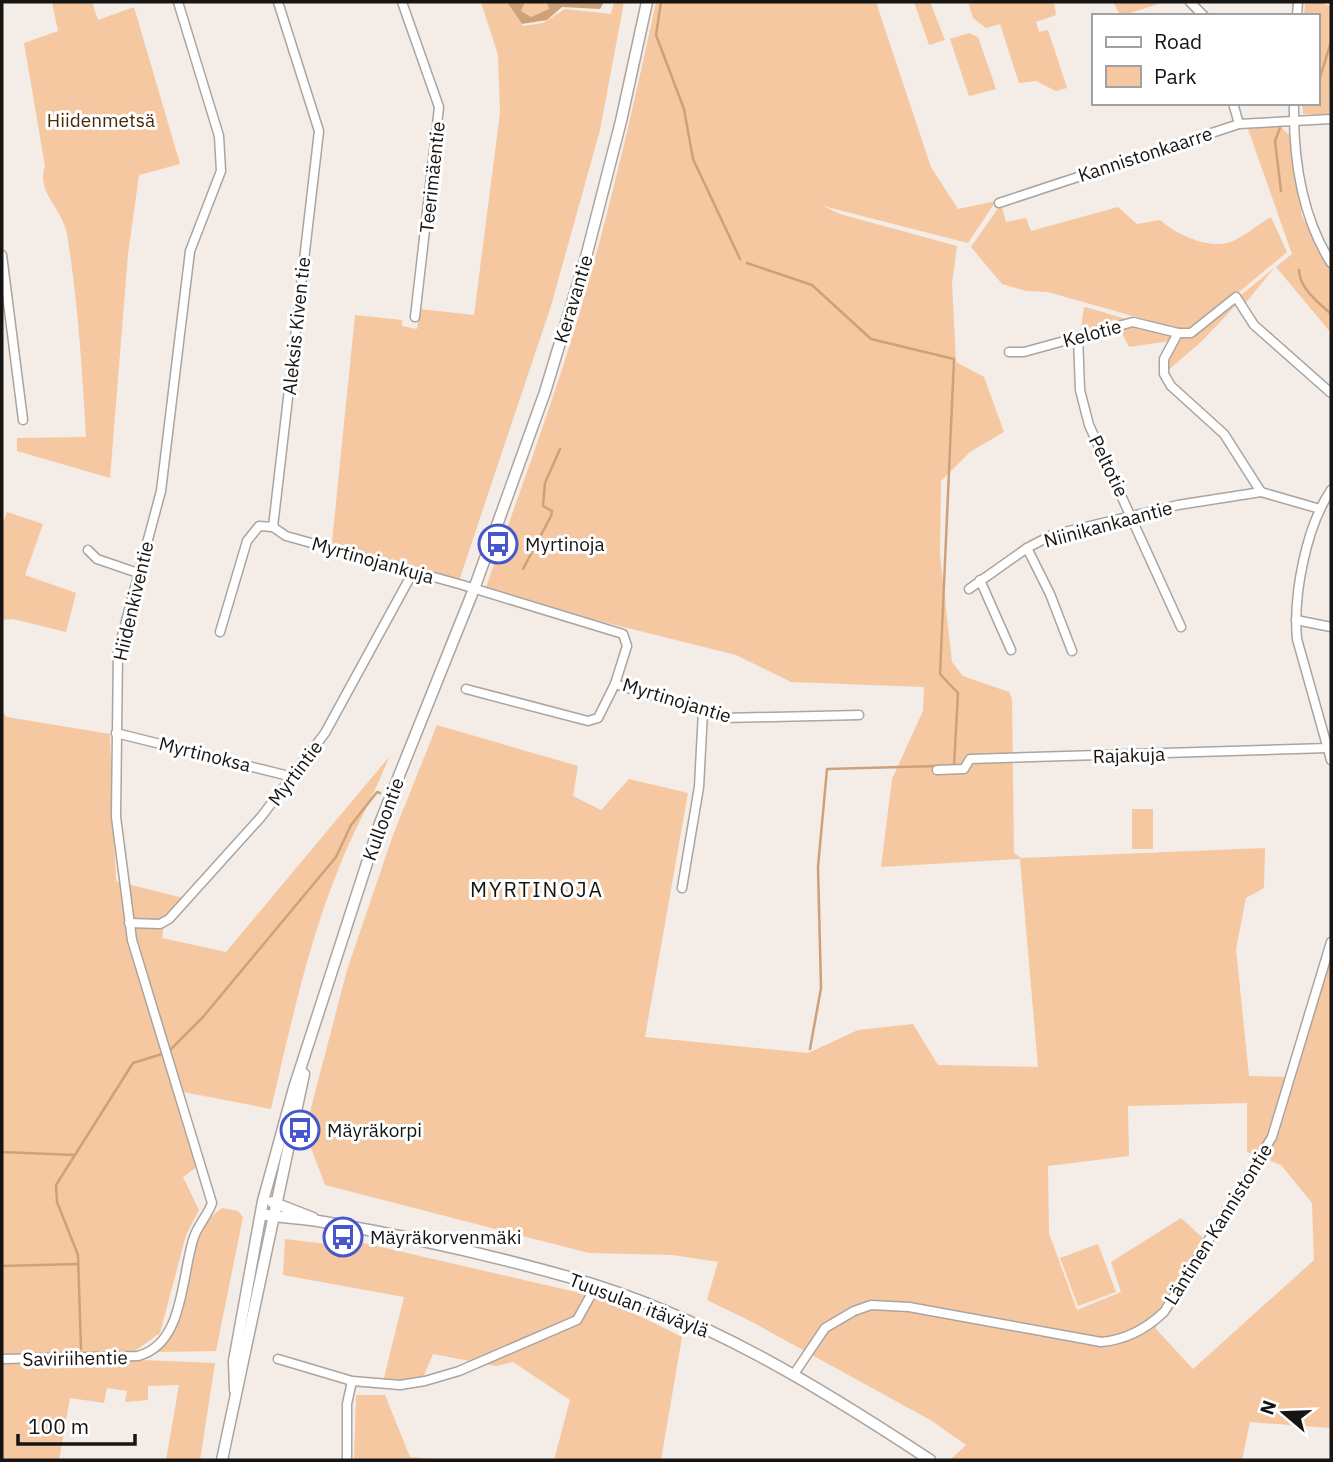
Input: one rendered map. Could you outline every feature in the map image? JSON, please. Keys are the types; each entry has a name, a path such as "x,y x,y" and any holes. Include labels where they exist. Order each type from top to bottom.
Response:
{"main road":[{"name":"Keravantie","path":"474,589 545,392 586,257 621,121 647,2"},
{"name":"Kulloontie","path":"235,1390 234,1361 263,1201 330,972 380,823 474,589"},
{"name":"Kulloontie","path":"222,1460 306,1055"},
{"name":"Tuusulan itäväylä","path":"263,1201 276,1203 320,1221"},
{"name":"Tuusulan itäväylä","path":"261,1214 320,1221 463,1250 596,1286 729,1339 794,1374 930,1460"}],"street":[{"name":"Hiidenkiventie","path":"178,2 219,136 221,171 190,251 161,491 118,651 116,817 129,923 212,1203"},
{"name":"Aleksis Kiven tie","path":"273,527 319,131 278,2"},
{"name":"Teerimäentie","path":"402,2 439,107 415,317"},
{"path":"1189,2 1202,14"},
{"path":"1234,105 1239,124"},
{"path":"1294,105 1300,183 1307,214 1331,263"},
{"name":"Kannistonkaarre","path":"999,203 1239,124 1331,119"},
{"path":"2,255 6,324 23,420"},
{"path":"1320,509 1261,492 1224,434 1171,386 1164,374 1164,359 1178,333 1192,332 1237,297 1254,325 1331,393"},
{"name":"Kelotie","path":"1009,352 1024,352 1133,322 1178,333"},
{"name":"Peltotie","path":"1078,336 1080,390 1089,425 1181,627"},
{"path":"1331,490 1311,531 1296,620 1297,639 1311,679 1331,760"},
{"name":"Niinikankaantie","path":"969,589 1027,548 1052,535 1132,515 1261,492"},
{"path":"220,632 247,541 259,526 273,527"},
{"name":"Myrtinojankuja","path":"273,527 286,536 474,589"},
{"path":"1027,548 1050,594 1072,651"},
{"path":"88,550 97,559 138,573"},
{"name":"Myrtintie","path":"129,923 160,924 169,919 293,777 325,733 363,669 413,572"},
{"path":"981,580 1011,650"},
{"name":"Myrtinojantie","path":"474,589 623,634 627,646 615,684 738,719 859,715"},
{"path":"1296,620 1331,627"},
{"path":"466,689 589,721 598,718 615,684"},
{"path":"682,888 699,788 703,710"},
{"name":"Myrtinoksa","path":"116,733 293,777"},
{"name":"Rajakuja","path":"937,770 964,769 970,760 1329,749"},
{"name":"Läntinen Kannistontie","path":"794,1374 825,1328 871,1305 909,1307 1101,1342 1115,1341 1148,1327 1164,1312 1272,1137 1331,942"},
{"name":"Saviriihentie","path":"2,1359 138,1356 158,1347 166,1338 175,1317 194,1236 212,1203"},
{"path":"278,1359 352,1381 400,1385 459,1371 577,1320 589,1303 596,1286"},
{"path":"347,1460 347,1404 352,1381"}],"green space":[{"name":"Hiidenmetsä","path":"52,2 92,2 98,20 134,7 180,164 139,175 128,254 110,478 17,451 17,438 86,437 71,259 64,225 44,184 45,166 24,43 58,31"},
{"path":"481,2 508,3 523,26 543,23 565,9 611,14 614,2 624,2 600,130 551,306 459,581 332,542 355,315 402,320 402,326 417,329 420,309 474,315 500,113 498,55"},
{"path":"525,2 547,2 550,9 531,17 521,11"},
{"path":"656,2 876,2 931,167 958,209 996,201 968,243 823,206 840,214 957,246 952,284 956,362 984,377 1004,432 970,452 941,481 940,555 952,662 963,676 1009,692 1012,699 1014,853 1021,858 1265,848 1264,888 1246,898 1236,949 1249,1076 1295,1077 1331,954 1331,1428 1250,1422 1242,1460 950,1460 966,1445 932,1421 707,1300 718,1262 673,1255 589,1253 325,1185 306,1135 310,1112 347,970 393,835 437,725 578,766 573,796 601,810 629,779 688,793 645,1037 808,1053 858,1030 913,1024 938,1065 1038,1067 1020,859 881,867 892,779 923,711 924,687 791,682 736,655 491,594 486,587 578,319 616,176","holes":["1247,1103 1247,1152 1281,1165 1312,1203 1314,1260 1193,1369 1156,1329 1160,1307 1203,1238 1181,1218 1111,1262 1121,1292 1077,1310 1049,1233 1048,1166 1129,1156 1128,1106"]},
{"path":"914,2 930,2 945,40 929,45"},
{"path":"968,2 1054,2 1056,15 1036,22 1039,32 1048,30 1067,88 1056,91 1036,81 1019,83 1000,24 986,28 973,18"},
{"path":"1113,2 1164,2 1127,14 1120,14"},
{"path":"1305,2 1320,2 1331,7 1329,115 1303,114 1302,105 1319,105 1319,14 1304,14"},
{"path":"969,33 978,37 996,89 969,96 950,39"},
{"path":"1279,125 1289,135 1302,216 1331,271 1331,333 1276,267 1292,254 1248,129"},
{"path":"1001,204 1006,222 1026,218 1031,231 1118,207 1137,224 1160,220 1191,239 1218,244 1238,238 1271,217 1287,252 1202,323 1188,328 1175,328 1048,292 1026,291 1002,284 971,247"},
{"path":"1274,268 1244,305 1240,301 1201,342 1165,373 1170,341 1129,347 1115,319 1080,335 1084,307 1160,327 1202,327"},
{"path":"7,512 43,524 25,575 76,593 66,632 13,619 2,620 2,526"},
{"path":"2,712 7,717 110,734 116,881 183,898 165,917 162,938 226,952 389,757 344,856 317,928 271,1109 178,1091 198,1166 183,1177 199,1210 186,1235 160,1333 135,1351 2,1354"},
{"path":"1132,809 1153,809 1153,849 1132,849"},
{"path":"222,1208 238,1211 243,1217 216,1351 158,1352 170,1336 178,1318 198,1239 207,1222"},
{"path":"285,1239 343,1246 351,1240 606,1299 682,1337 661,1460 554,1460 570,1400 513,1362 496,1366 433,1354 422,1380 383,1382 404,1297 283,1275"},
{"path":"1098,1244 1116,1292 1078,1306 1060,1258"},
{"path":"143,1360 215,1363 200,1460 166,1460 179,1385 148,1386 148,1400 125,1402 127,1391 107,1388 104,1403 70,1398 59,1460 2,1460 2,1363"},
{"path":"356,1395 385,1395 410,1457 448,1460 354,1459"}],"shaded area":[{"path":"507,2 525,2 521,11 531,17 549,9 547,2 604,2 600,9 562,7 547,20 522,24"}],"waterway":[{"path":"661,2 656,35 684,109 693,159 740,259"},
{"path":"1319,81 1331,42"},
{"path":"1280,128 1275,141 1281,191"},
{"path":"747,263 812,285 871,339 954,359 940,674 958,693 954,766"},
{"path":"1299,270 1306,289 1331,314"},
{"path":"523,569 551,516 552,511 543,506 545,483 560,449"},
{"path":"810,1049 821,988 818,867 827,769 937,766"},
{"path":"170,1050 203,1017 336,857 351,825 377,792 380,793"},
{"path":"81,1349 78,1255 57,1202 56,1185 133,1063 162,1054"},
{"path":"2,1152 75,1155"},
{"path":"2,1266 78,1264"}],"place":[{"name":"Myrtinoja","path":"498,544"},
{"name":"Mäyräkorpi","path":"300,1130"},
{"name":"Mäyräkorvenmäki","path":"343,1237"}],"district":[{"name":"MYRTINOJA","path":"537,889"}]}
